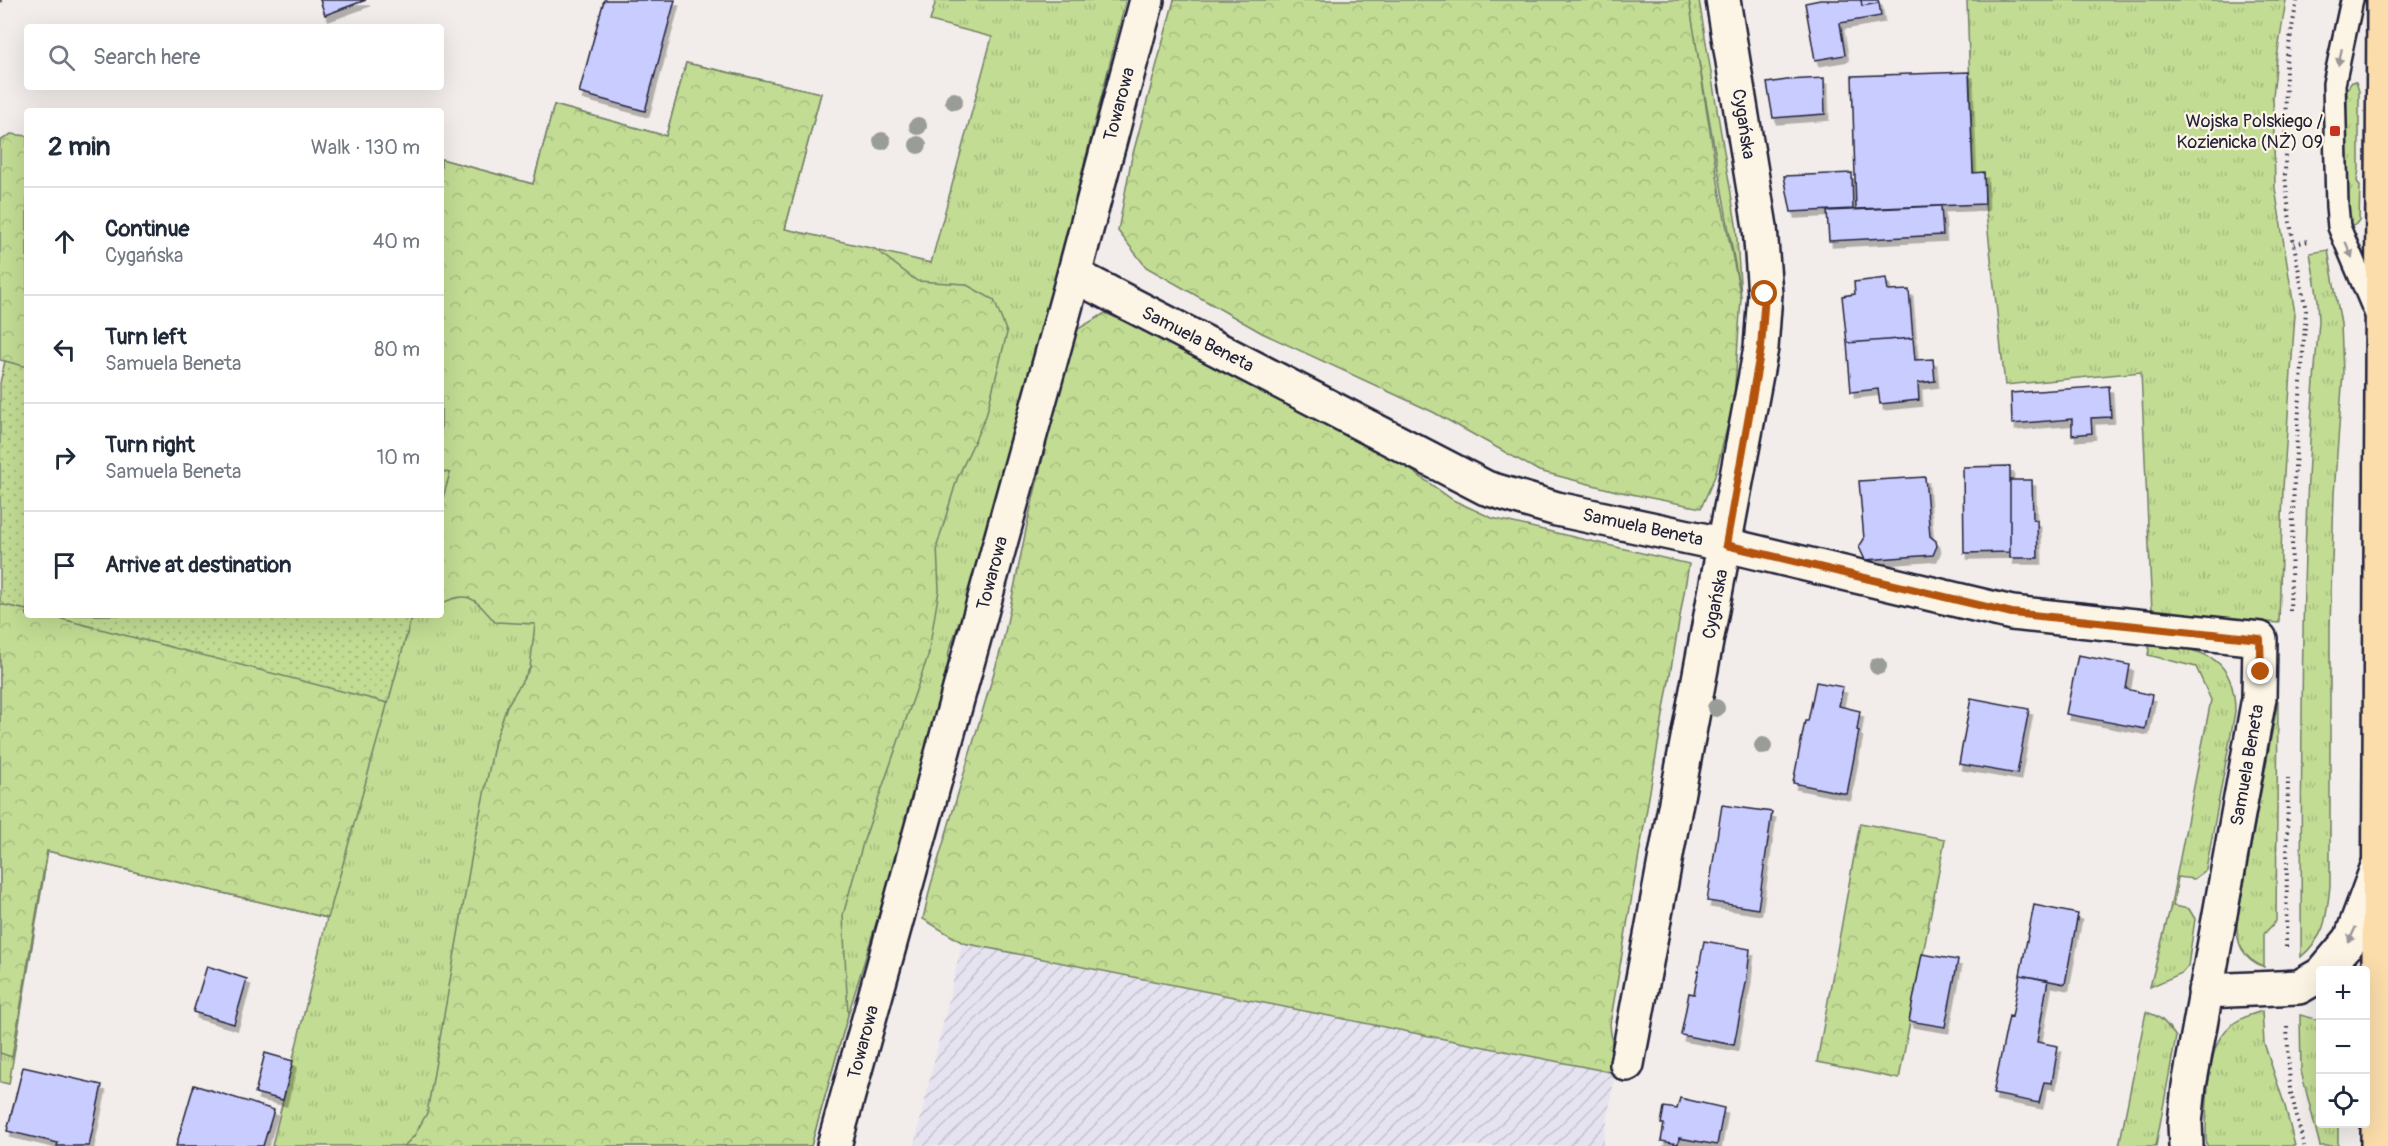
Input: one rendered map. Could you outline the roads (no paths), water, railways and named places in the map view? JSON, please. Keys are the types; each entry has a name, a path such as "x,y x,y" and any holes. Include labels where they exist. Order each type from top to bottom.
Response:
{"main road":[{"path":"2378,1146 2372,1038 2380,861 2384,0"}],"street":[{"name":"Towarowa","path":"834,1146 1074,275 1147,0"},
{"name":"Cygańska","path":"1627,1064 1726,545 1761,348 1765,294 1760,227 1724,0"},
{"name":"Samuela Beneta","path":"1074,275 1486,488 1557,509 1726,545 2012,613 2260,639 2259,698 2189,1086 2185,1123 2187,1146"},
{"path":"2205,991 2310,983 2351,939 2380,861"}],"lane":[{"path":"2352,0 2334,84 2337,206 2339,227 2382,330"}],"place":[{"name":"Wojska Polskiego / Kozienicka (NŻ) 09","path":"2335,131"}]}
